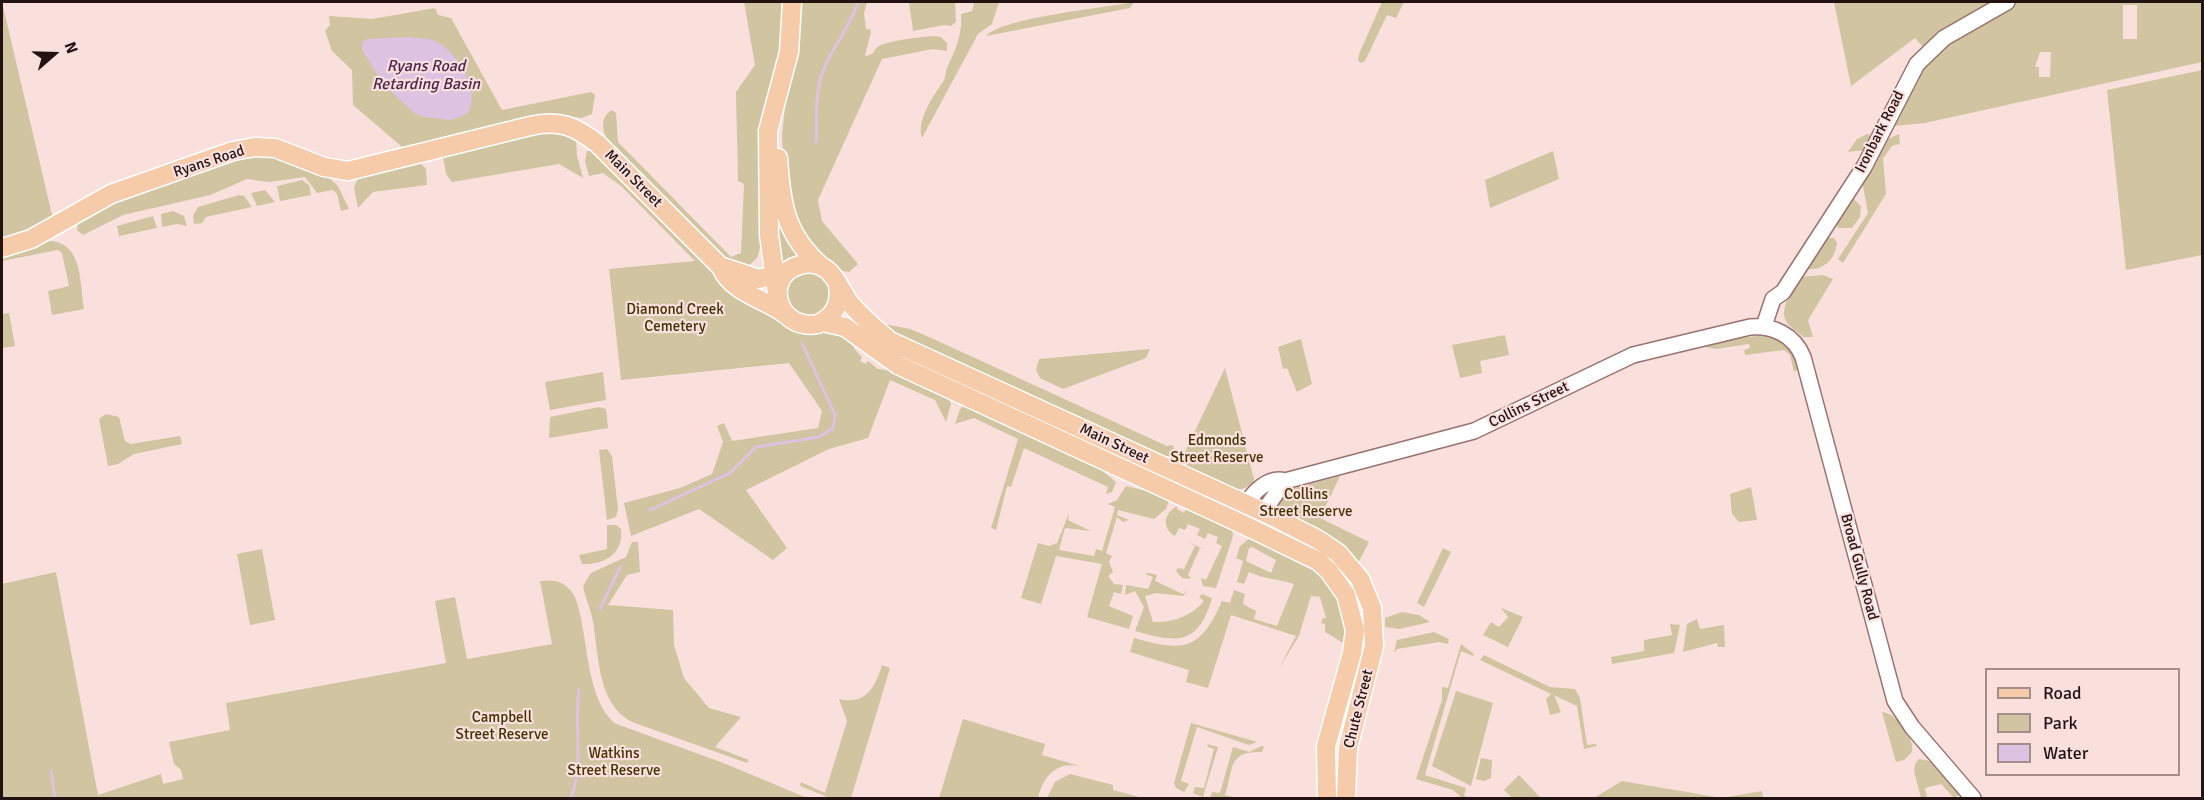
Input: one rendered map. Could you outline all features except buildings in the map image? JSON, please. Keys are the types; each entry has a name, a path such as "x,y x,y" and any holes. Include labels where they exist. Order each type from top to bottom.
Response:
{"main road":[{"path":"742,275 752,271 761,260 769,235 768,131 770,116 776,105 792,38 792,2"},
{"path":"769,235 783,273 778,297 786,315 795,322 806,325 823,322 835,310 838,288 833,276 800,246 786,216 780,176 776,105"},
{"name":"Main Street","path":"530,126 556,122 586,134 721,267 735,285 786,315"},
{"name":"Ryans Road","path":"2,248 31,239 111,194 233,152 255,147 275,148 324,167 348,171 530,126"},
{"path":"783,273 806,264 822,267"},
{"name":"Main Street","path":"721,267 759,279 783,273"},
{"name":"Main Street","path":"838,288 864,318 890,341 1317,539 1338,553 1364,587 1374,628"},
{"name":"Main Street","path":"823,322 845,327 898,365 1318,561 1346,595 1355,630"},
{"path":"1244,525 1255,509"},
{"path":"1355,630 1374,628"},
{"name":"Chute Street","path":"1346,798 1348,748 1374,628"},
{"name":"Chute Street","path":"1327,798 1326,746 1352,654 1355,630"}],"street":[{"name":"Ironbark Road","path":"1769,328 1783,292 1864,167 1917,64 1944,38 2007,2"},
{"name":"Collins Street","path":"1255,509 1263,487 1276,480 1285,482 1474,431 1642,351 1734,330 1769,328"},
{"name":"Broad Gully Road","path":"1769,328 1792,340 1803,357 1895,701 1912,727 1973,798"}],"green space":[{"path":"2,2 53,219 2,241"},
{"path":"744,2 787,2 762,240 757,258 745,269 735,268 701,238 607,140 603,124 608,113 612,110 616,113 618,142 731,257 741,253 744,184 738,181 736,92 755,65"},
{"path":"796,2 867,2 864,13 866,29 870,29 871,32 865,56 873,53 879,46 910,38 936,36 941,37 947,43 947,51 933,49 882,59 818,200 822,221 858,264 849,272 837,270 796,229 783,159 782,135"},
{"path":"909,2 955,2 956,22 951,26 944,25 913,31"},
{"path":"974,2 999,2 992,24 978,34 922,138 921,123 944,80 958,42 961,14 972,11"},
{"path":"1134,2 1130,8 986,36 996,29 1033,18"},
{"path":"1382,2 1404,2 1396,18 1387,15 1365,61 1360,63 1359,54"},
{"path":"1834,2 1996,2 1924,48 1915,38 1851,86"},
{"path":"2017,2 2202,2 2202,62 1925,123 1893,126 1912,80 1948,41","holes":["2123,5 2137,5 2137,39 2123,39","2040,52 2051,52 2050,77 2039,77 2039,67 2035,67"]},
{"path":"435,8 438,15 451,18 502,110 591,92 595,95 592,114 582,118 549,115 408,152 353,105 352,70 332,51 325,31 330,25 329,16 372,19"},
{"path":"2202,70 2202,255 2126,270 2107,90"},
{"path":"547,128 576,139 577,156 583,178 559,164 452,182 446,174 443,157"},
{"path":"1867,134 1873,136 1864,150 1848,152 1857,139"},
{"path":"1899,134 1900,144 1892,146 1883,158 1886,194 1843,263 1838,259 1868,213 1862,181 1884,141"},
{"name":"Diamond Creek Cemetery","path":"587,151 592,151 726,286 791,329 803,331 827,329 839,332 862,357 860,361 866,364 868,361 878,369 894,371 949,398 951,404 946,422 935,400 890,380 868,438 829,449 746,490 787,548 773,560 699,509 631,536 624,503 680,488 712,474 723,442 717,426 724,423 732,441 818,428 822,411 789,363 621,380 609,269 695,261 621,186 603,173 589,176 585,162"},
{"path":"1553,151 1559,179 1490,208 1485,180"},
{"path":"266,153 326,175 338,186 349,209 341,211 337,194 333,190 317,193 305,177 269,182 247,179 210,195 123,215 83,235 77,230 78,221 96,209 213,163"},
{"path":"419,162 426,169 427,185 373,192 358,208 354,188 357,180 369,174"},
{"path":"302,180 309,185 311,195 280,201 277,186"},
{"path":"265,190 275,202 257,206 251,193"},
{"path":"239,195 244,196 252,207 206,217 202,223 194,224 193,216 198,207"},
{"path":"1854,199 1861,206 1860,217 1852,228 1838,228 1836,221 1850,201"},
{"path":"173,211 184,216 187,226 177,224 162,227 161,214"},
{"path":"153,216 157,228 119,236 117,226"},
{"path":"774,223 784,228 800,257 780,268"},
{"path":"1826,238 1834,238 1837,243 1834,255 1823,266 1806,269"},
{"path":"50,241 61,243 74,257 78,266 84,309 52,315 48,291 69,286 62,253 58,250 2,261 2,253"},
{"path":"808,272 823,279 830,294 823,309 808,316 793,309 786,294 793,279"},
{"path":"1823,275 1833,279 1808,320 1813,337 1803,337 1786,321 1784,310 1791,292 1801,277"},
{"path":"9,313 15,346 2,348 2,314"},
{"path":"884,324 910,329 1167,446 1173,445 1175,453 1161,456 894,334"},
{"path":"1505,335 1509,355 1480,361 1482,373 1460,378 1452,345"},
{"path":"1757,336 1779,340 1789,349 1799,369 1794,372 1790,355 1784,350 1745,355 1744,350 1750,348 1749,344 1716,349 1700,346 1719,340"},
{"path":"1301,339 1312,384 1297,392 1287,368 1283,369 1278,347"},
{"path":"1150,349 1146,358 1063,389 1040,378 1036,370 1039,359"},
{"name":"Edmonds Street Reserve","path":"1225,368 1255,483 1242,489 1234,489 1188,468 1183,456"},
{"path":"603,372 606,400 550,410 545,382"},
{"path":"966,404 1088,459 1116,482 1112,492 1106,494 1108,487 1024,448 1011,487 1007,486 996,530 991,528 1018,439 974,418 955,424 960,409"},
{"path":"599,407 606,409 608,428 549,438 550,417"},
{"path":"106,414 119,417 125,441 131,444 180,436 182,444 134,454 118,464 108,466 99,419"},
{"path":"607,449 612,456 618,509 616,517 607,520 599,450"},
{"name":"Collins Street Reserve","path":"1340,476 1320,518 1369,542 1358,563 1336,541 1277,507 1277,502 1286,490"},
{"path":"1126,486 1155,493 1169,500 1166,509 1154,519 1118,510 1117,515 1129,520 1123,522 1117,517 1106,553 1112,556 1109,562 1113,572 1108,576 1114,584 1123,585 1121,594 1114,592 1109,606 1133,616 1129,629 1087,617 1102,564 1056,556 1041,604 1021,598 1038,543 1049,546 1057,543 1069,513 1068,520 1091,531 1065,528 1059,550 1094,556 1096,549 1102,551 1115,507 1108,504 1117,500"},
{"path":"1751,487 1757,520 1739,522 1732,514 1730,494"},
{"path":"1177,506 1177,509 1184,513 1186,509 1213,518 1232,529 1233,536 1216,588 1203,586 1201,578 1206,580 1222,546 1216,543 1218,537 1208,533 1205,539 1197,535 1200,529 1188,524 1185,530 1179,528 1175,536 1171,533 1166,525 1167,516"},
{"path":"607,525 616,525 621,529 621,538 616,551 605,560 582,564 579,555 607,549"},
{"path":"1251,537 1287,554 1319,575 1332,588 1341,603 1345,622 1345,644 1325,632 1325,624 1321,623 1323,618 1326,618 1320,597 1311,596 1299,636 1279,668 1296,636 1231,615 1208,688 1186,682 1189,670 1130,652 1134,638 1178,646 1198,638 1214,618 1222,601 1230,603 1234,590 1245,594 1243,604 1256,611 1254,619 1277,626 1294,584 1249,572 1244,584 1237,582 1243,561 1236,558 1240,546","holes":["1252,547 1276,560 1271,573 1246,561 1249,548"]},
{"path":"632,542 638,542 640,572 627,575 608,605 673,610 674,645 684,678 709,708 741,717 715,747 749,760 747,763 632,722 612,703 602,678 592,617 583,586 591,573 626,557"},
{"path":"1189,542 1205,550 1200,548 1188,575 1191,578 1189,579 1182,578 1176,571 1178,568 1184,569 1195,546"},
{"path":"1443,548 1451,552 1424,607 1417,603"},
{"path":"262,549 275,620 250,625 237,554"},
{"name":"Campbell Street Reserve","path":"56,572 98,795 161,774 163,784 183,779 181,770 174,764 169,742 230,730 226,703 446,663 435,601 455,597 467,659 552,644 540,581 546,580 565,585 575,597 597,697 604,711 614,723 726,764 807,798 2,798 2,584"},
{"path":"1145,574 1157,575 1155,581 1183,594 1188,589 1183,596 1156,593 1145,596 1153,622 1174,620 1194,611 1204,601 1199,597 1202,594 1212,598 1206,614 1193,633 1184,637 1163,638 1135,631 1144,607 1135,591 1125,595 1126,585 1148,589 1153,577"},
{"path":"1501,608 1523,617 1508,647 1483,635 1491,622 1499,627 1508,617"},
{"path":"1402,612 1419,615 1430,622 1399,629 1385,627 1385,618"},
{"path":"1697,619 1700,629 1724,625 1725,647 1718,647 1717,643 1683,652 1687,624"},
{"path":"1670,624 1680,625 1674,653 1612,664 1611,657 1644,651 1644,640 1672,635"},
{"path":"1434,632 1449,639 1448,644 1439,642 1397,649 1394,653 1397,640"},
{"path":"1461,644 1474,654 1473,656 1461,651 1425,775 1466,788 1464,796 1472,798 1462,798 1453,790 1416,779 1442,700 1442,687 1448,688"},
{"path":"1484,655 1550,687 1575,689 1580,698 1587,745 1596,744 1597,746 1584,749 1577,706 1554,695 1561,712 1550,715 1546,699 1551,694 1480,660"},
{"path":"882,665 890,668 851,798 830,798 800,786 801,782 825,793 847,721 839,699 863,697 876,681"},
{"path":"1456,691 1493,703 1471,786 1432,766"},
{"path":"1882,712 1888,713 1899,721 1908,733 1912,752 1904,760 1896,762"},
{"path":"963,719 1045,744 1042,755 1080,766 1064,766 1052,772 1047,777 1038,798 939,798"},
{"path":"1191,723 1257,742 1249,745 1197,727 1181,781 1189,784 1184,792 1176,788 1174,783"},
{"path":"1207,744 1218,747 1203,797 1193,793 1195,787 1204,788 1214,749 1208,747"},
{"path":"1233,747 1249,752 1264,747 1262,752 1251,752 1237,758 1231,769 1225,795 1237,798 1210,798 1212,792 1220,793"},
{"path":"1481,758 1492,760 1491,778 1484,781 1476,779"},
{"path":"1919,759 1930,761 1959,795 1954,798 1941,784 1925,788 1927,798 1921,798 1914,771"},
{"path":"1070,774 1113,785 1113,790 1143,798 1047,798 1055,782"},
{"path":"1519,775 1541,798 1512,798 1504,790"},
{"path":"1622,781 1722,798 1594,798"},
{"path":"1762,791 1763,798 1722,798"}],"water":[{"name":"Ryans Road Retarding Basin","path":"406,37 435,41 452,54 470,84 471,105 467,114 451,120 424,117 414,113 384,85 362,50 362,43 367,39"}],"waterway":[{"path":"816,142 817,101 821,77 858,2"},
{"path":"650,510 730,473 756,447 819,437 833,428 835,415 802,343"},
{"path":"600,609 620,567"},
{"path":"571,798 577,772 579,690"},
{"path":"51,771 55,798"}],"park label":[{"name":"Watkins Street Reserve","path":"614,762"}]}
